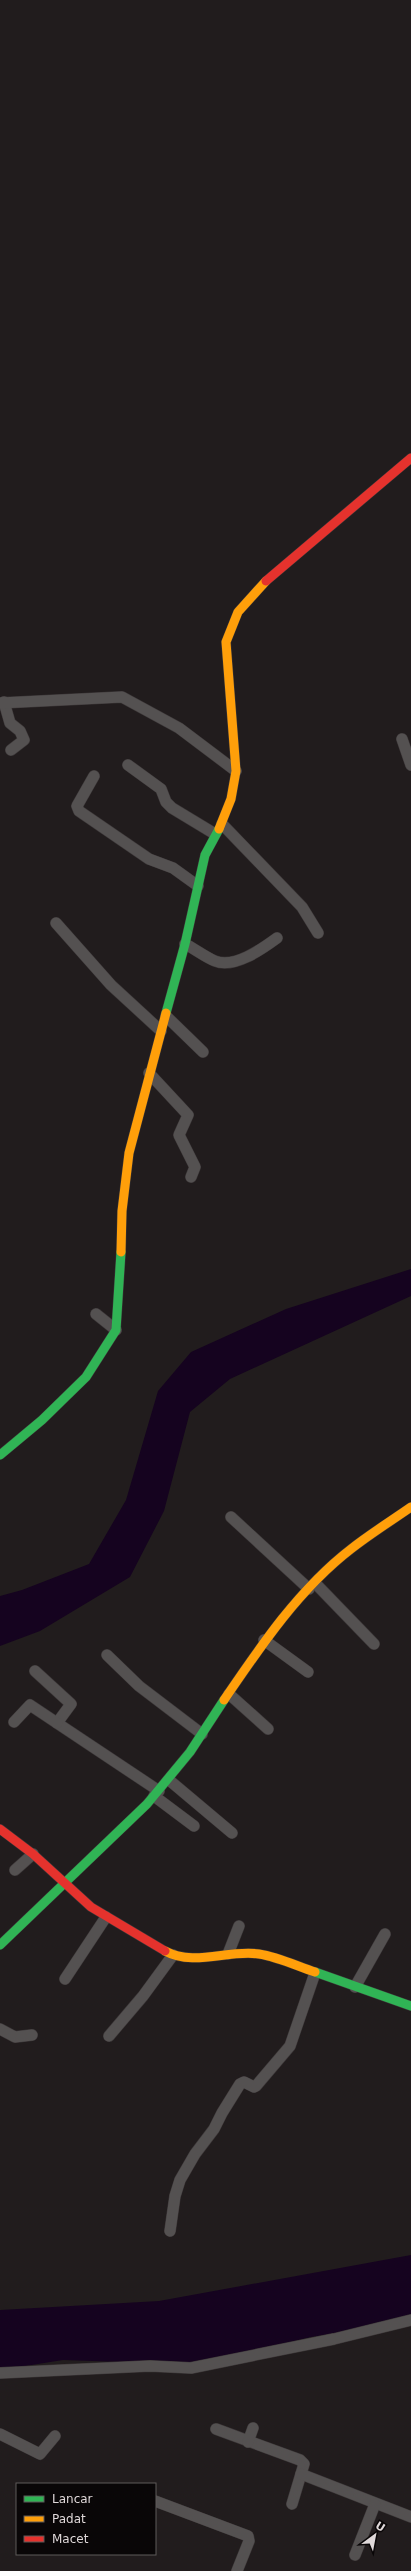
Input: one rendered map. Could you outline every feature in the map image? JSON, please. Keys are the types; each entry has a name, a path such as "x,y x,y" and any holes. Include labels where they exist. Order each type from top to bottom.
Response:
{"street":[{"path":"0,1455 42,1420 86,1377 116,1330 123,1234 122,1218 129,1153 149,1073 185,944 205,855 215,834 222,824 231,799 236,771 233,718 227,672 226,642 238,612 275,573 408,463"},
{"path":"11,750 24,740 20,731 10,723 2,703 122,698 179,728 236,771"},
{"path":"402,739 411,765"},
{"path":"128,765 161,789 166,802 172,808 215,834"},
{"path":"94,776 77,806 79,811 149,859 173,868 198,886"},
{"path":"222,824 302,907 318,933"},
{"path":"56,923 111,985 161,1031"},
{"path":"185,944 215,962 227,963 253,953 277,938"},
{"path":"166,1016 203,1052"},
{"path":"149,1073 188,1115 179,1135 195,1167 191,1177"},
{"path":"96,1314 116,1330"},
{"path":"0,1946 157,1794 202,1734 264,1640 312,1586 350,1549 411,1507"},
{"path":"231,1517 312,1586 374,1644"},
{"path":"264,1640 308,1672"},
{"path":"107,1654 139,1686 202,1734"},
{"path":"35,1671 71,1704 57,1723"},
{"path":"229,1694 268,1729"},
{"path":"14,1722 30,1705 157,1794 194,1826"},
{"path":"169,1780 232,1833"},
{"path":"0,1829 33,1854 64,1883 106,1917 173,1955 196,1958 228,1954 258,1954 411,2006"},
{"path":"15,1870 33,1854"},
{"path":"65,1979 106,1917"},
{"path":"228,1954 239,1926"},
{"path":"355,1987 385,1934"},
{"path":"109,2036 143,1996 173,1955"},
{"path":"170,2231 180,2180 195,2154 214,2130 222,2113 240,2084 244,2082 254,2087 256,2086 290,2046 315,1973"},
{"path":"0,2029 15,2037 32,2035"},
{"path":"0,2373 150,2366 191,2368 334,2339 411,2320"},
{"path":"248,2442 253,2428"},
{"path":"216,2429 300,2460 304,2464 292,2504"},
{"path":"0,2434 40,2454 55,2436"},
{"path":"301,2474 411,2517"},
{"path":"156,2501 248,2536 249,2541 237,2571"},
{"path":"355,2555 375,2504"}],"shaded area":[{"path":"411,1269 411,1296 230,1379 190,1412 164,1511 130,1577 40,1631 0,1646 0,1596 22,1590 89,1564 126,1500 158,1391 191,1352 286,1309"},
{"path":"411,2255 411,2315 364,2329 311,2337 229,2357 184,2364 63,2360 0,2370 0,2310 159,2301"}],"traffic: fast":[{"path":"166,1013 185,944 205,855 219,829"},
{"path":"0,1455 42,1420 86,1377 116,1330 121,1252"},
{"path":"0,1945 147,1804 190,1752 224,1700"},
{"path":"315,1972 411,2006"}],"traffic: slow":[{"path":"219,829 231,799 236,771 226,642 238,612 266,581"},
{"path":"121,1252 122,1211 129,1153 166,1013"},
{"path":"224,1700 266,1639 297,1600 314,1582 351,1549 411,1507"},
{"path":"165,1951 176,1956 188,1958 248,1953 259,1954 280,1959 315,1972"}],"traffic: jam":[{"path":"266,581 411,458"},
{"path":"0,1829 33,1854 91,1907 165,1951"}]}
